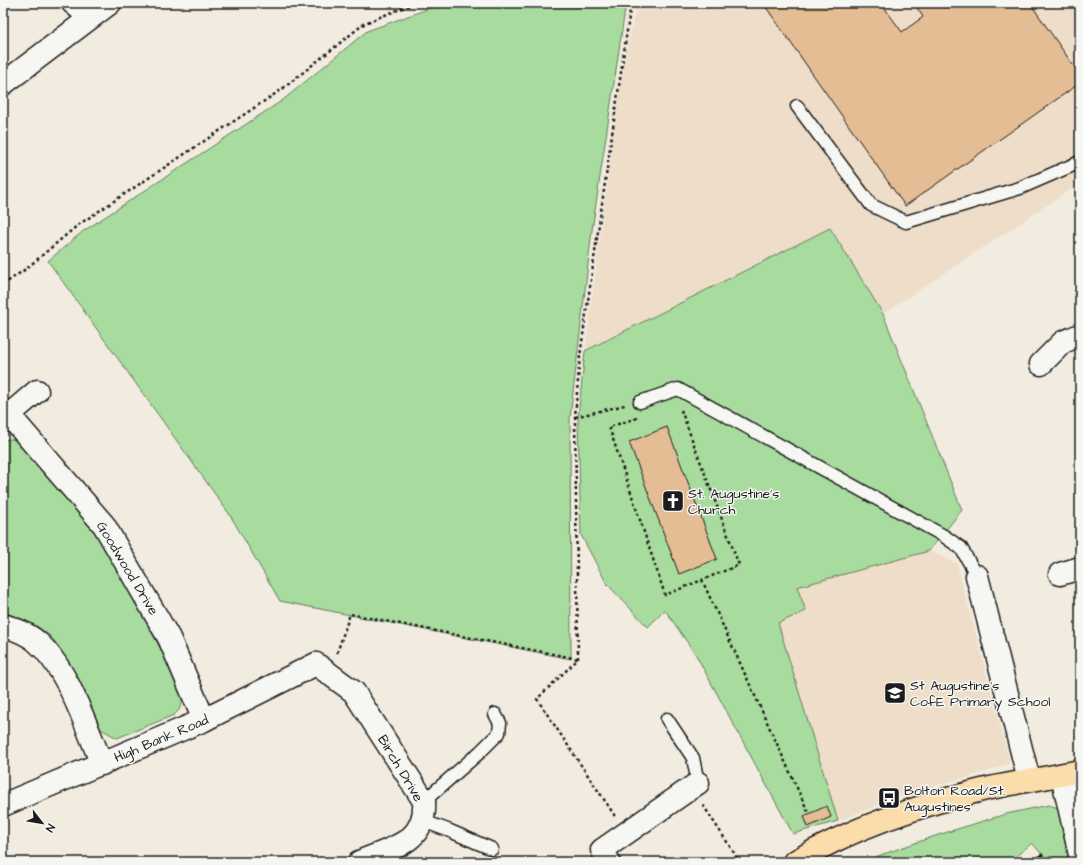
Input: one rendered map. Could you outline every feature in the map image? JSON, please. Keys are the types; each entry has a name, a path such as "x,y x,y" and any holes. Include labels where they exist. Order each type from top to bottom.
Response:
{"main road":[{"path":"794,862 824,845 928,805 1029,780 1071,773"}],"street":[{"path":"73,3 90,17"},
{"path":"3,84 110,3"},
{"path":"1041,364 1063,342 1080,335"},
{"name":"Goodwood Drive","path":"37,391 6,417 104,525 169,638 204,720"},
{"path":"978,576 1029,780"},
{"path":"3,625 20,631 35,640 52,657 63,674 102,764"},
{"name":"High Bank Road","path":"3,805 323,669"},
{"name":"Birch Drive","path":"323,669 354,692 423,811 417,832 409,840 359,862"},
{"path":"1071,773 1080,855"},
{"path":"609,862 602,850 695,785"}],"lane":[{"path":"797,106 871,206 906,222 1020,188 1080,162"},
{"path":"640,402 678,389 944,536 961,548 978,576"},
{"path":"492,849 450,831 423,811 454,776 499,733 500,723 495,714"},
{"path":"667,719 693,758 695,785"}],"path":[{"path":"3,285 27,268 78,225 281,90 365,23 415,3"},
{"path":"626,833 537,699 578,659 575,416 580,356 631,3"},
{"path":"575,416 640,402 644,416 609,428 665,595 739,565 678,404"},
{"path":"702,580 809,814"},
{"path":"323,669 350,614 578,659"},
{"path":"695,785 740,862"}],"shaded area":[{"path":"637,3 1080,3 1080,183 883,314 830,228 585,351 622,72"},
{"name":"St Augustine's CofE Primary School","path":"929,551 957,564 1010,763 982,773 909,793 838,821 778,623 806,611 797,587"}],"green space":[{"path":"444,3 626,3 592,230 570,418 571,659 280,601 230,515 48,261 82,232 283,100 367,31"},
{"path":"830,228 883,314 962,510 929,551 797,587 806,611 778,623 838,821 793,834 696,655 665,610 648,627 607,584 581,535 578,419 585,351"},
{"path":"11,439 19,441 94,527 163,653 182,692 182,703 179,710 174,715 117,738 97,727 69,665 56,643 50,636 39,628 22,619 3,612 3,440"},
{"path":"1049,805 1058,808 1069,862 1049,862 1032,843 1009,862 861,862 935,836 1006,814"}],"building":[{"path":"763,3 881,3 902,32 923,17 914,3 1030,3 1080,75 1080,83 905,206"},
{"name":"St. Augustine's Church","path":"667,427 717,559 679,574 629,442"},
{"path":"827,806 831,817 808,827 804,816"}],"railway":[{"path":"1034,862 1042,855"}],"place":[{"name":"St. Augustine's Church","path":"673,501"},
{"name":"St Augustine's CofE Primary School","path":"895,693"},
{"name":"Bolton Road/St. Augustines","path":"889,798"}]}
